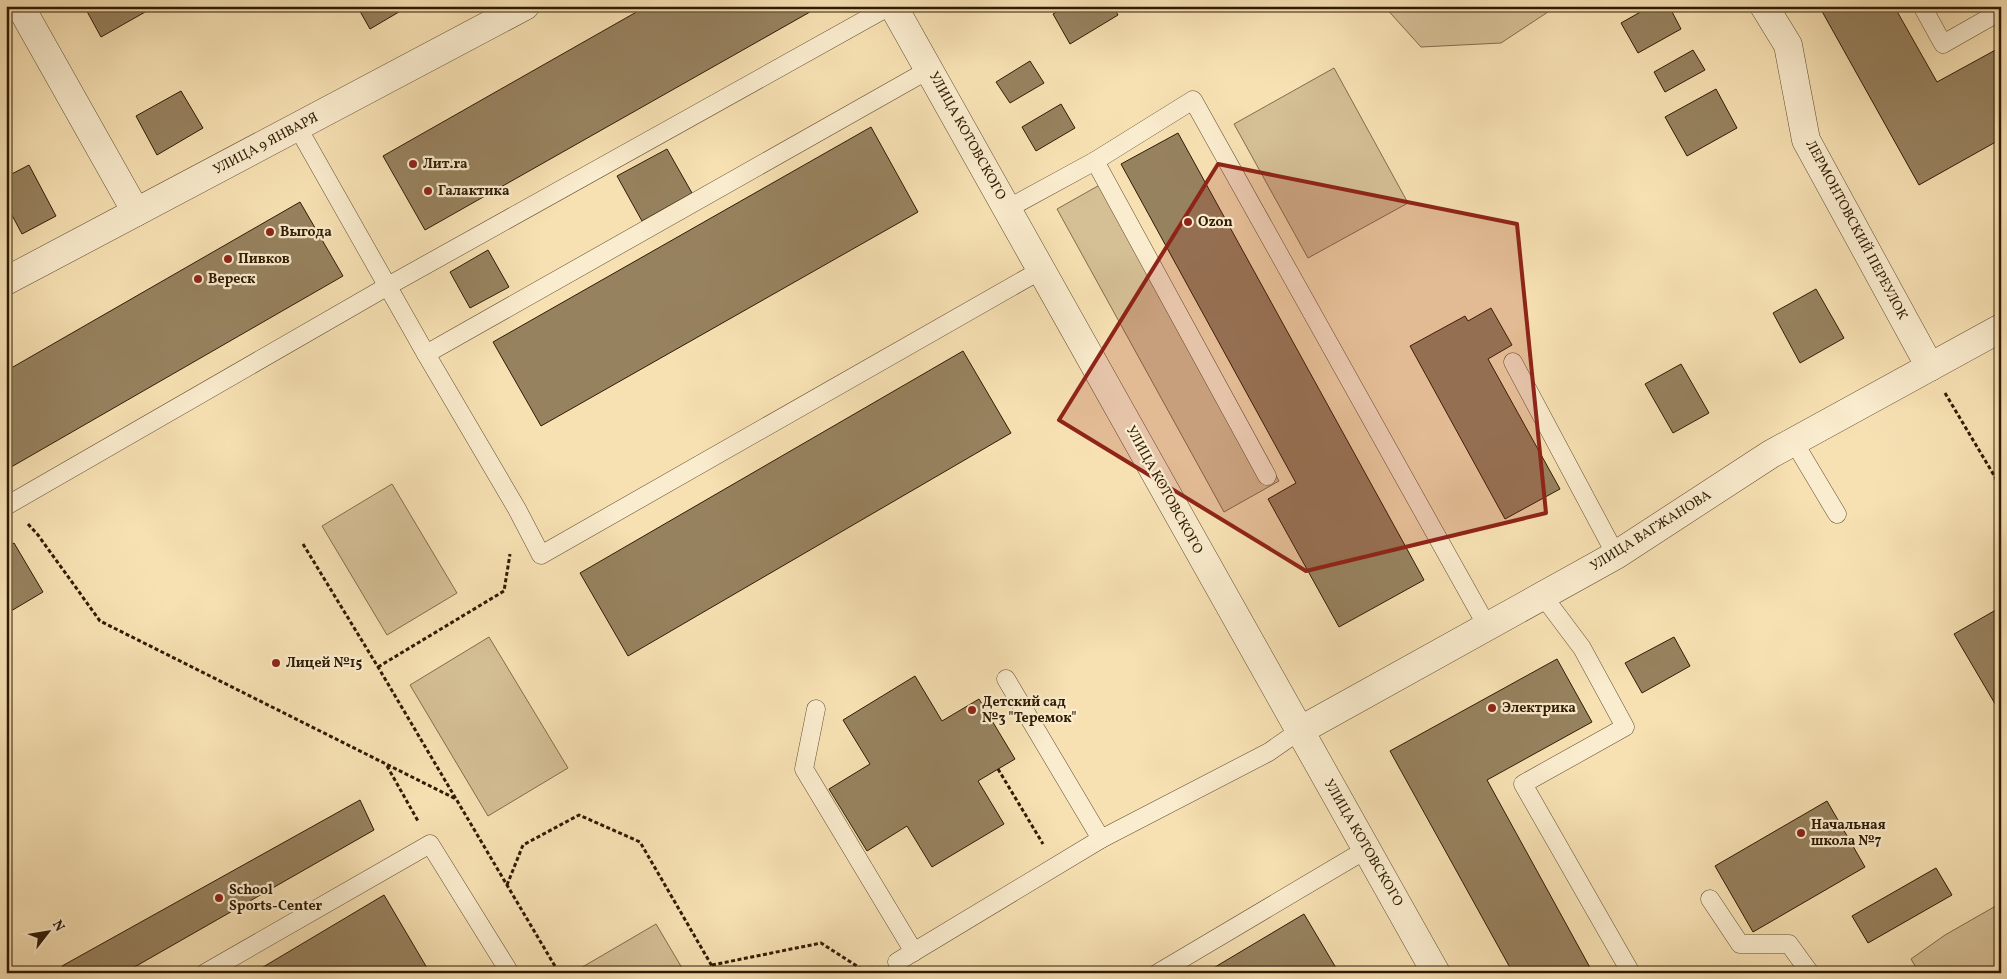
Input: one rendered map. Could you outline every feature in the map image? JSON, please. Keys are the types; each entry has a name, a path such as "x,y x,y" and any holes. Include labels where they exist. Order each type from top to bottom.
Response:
{"street":[{"path":"20,6 136,212"},
{"name":"УЛИЦА 9 ЯНВАРЯ","path":"6,282 525,6"},
{"name":"УЛИЦА КОТОВСКОГО","path":"893,6 1436,973"},
{"name":"ЛЕРМОНТОВСКИЙ ПЕРЕУЛОК","path":"1764,6 1788,45 1806,140 1930,366"},
{"name":"УЛИЦА ВАГЖАНОВА","path":"1299,731 1616,555 1771,454 2001,328"}],"lane":[{"path":"7,505 388,286 890,6"},
{"path":"1922,6 1943,44 2001,11"},
{"path":"426,354 930,70"},
{"path":"1007,209 1095,161 1193,100 1487,626"},
{"path":"298,128 426,354 517,508 541,554 1042,270"},
{"path":"1095,161 1267,476"},
{"path":"1513,362 1616,555"},
{"path":"1794,442 1837,514"},
{"path":"1543,596 1582,648 1625,727 1523,784 1631,973"},
{"path":"1006,679 1101,839"},
{"path":"816,708 804,769 914,952"},
{"path":"897,962 1101,839 1269,752 1299,731"},
{"path":"205,973 430,844 510,973"},
{"path":"1158,973 1367,849"},
{"path":"1710,899 1740,944 1789,944 1810,973"}],"path":[{"path":"1930,366 2001,487"},
{"path":"7,505 38,535 100,621 456,799"},
{"path":"378,667 504,591 517,508"},
{"path":"303,544 559,973"},
{"path":"386,764 430,844"},
{"path":"998,769 1043,843 1054,867"},
{"path":"507,885 523,846 580,815 640,842 716,973"},
{"path":"712,965 821,943 863,970 897,962"}],"highlighted area":[{"path":"1218,164 1517,224 1546,513 1306,571 1059,420"}],"shaded area":[{"path":"1384,6 1557,6 1501,43 1421,47"},
{"path":"1334,68 1408,203 1308,258 1234,124"},
{"path":"1112,178 1279,481 1224,512 1057,209"},
{"path":"392,484 457,593 387,635 322,526"},
{"path":"489,637 568,768 488,816 410,685"},
{"path":"2001,903 2001,973 1919,973 1911,959 1945,935"},
{"path":"656,924 685,973 581,973 579,969"}],"building":[{"path":"84,6 154,6 154,7 101,37"},
{"path":"357,6 409,6 370,29"},
{"path":"647,6 816,6 817,8 425,230 383,156"},
{"path":"1066,6 1113,6 1118,15 1070,44 1053,14"},
{"path":"1651,6 1669,6 1681,29 1638,53 1621,23"},
{"path":"1819,6 1894,6 1937,82 2001,47 2001,139 1919,185"},
{"path":"1693,50 1705,70 1665,92 1654,72"},
{"path":"1030,61 1044,83 1010,103 996,82"},
{"path":"1716,89 1737,128 1687,156 1665,117"},
{"path":"181,91 203,128 157,155 136,116"},
{"path":"1061,104 1075,128 1036,151 1022,127"},
{"path":"871,127 918,212 541,426 493,342"},
{"path":"1178,133 1424,580 1339,627 1268,499 1296,483 1121,164"},
{"path":"667,149 692,193 642,221 617,176"},
{"path":"29,165 56,216 22,234 6,204 6,177"},
{"path":"300,202 343,276 6,470 6,371"},
{"path":"488,250 509,287 470,308 450,272"},
{"path":"1816,289 1844,338 1800,363 1773,313"},
{"path":"1491,308 1512,345 1488,359 1560,489 1505,519 1410,346 1465,316 1468,321"},
{"path":"963,351 1011,433 628,656 580,573"},
{"path":"1681,364 1709,413 1673,433 1645,384"},
{"path":"14,543 43,592 6,614 6,548"},
{"path":"2001,607 2001,714 1954,634"},
{"path":"1674,637 1690,666 1642,693 1625,663"},
{"path":"1557,659 1592,722 1487,780 1593,973 1513,973 1390,751"},
{"path":"915,676 942,721 979,699 1015,759 978,781 1004,824 932,867 907,826 867,851 829,789 870,764 843,720"},
{"name":"School Sports-Center","path":"360,800 374,830 124,973 66,973 62,966"},
{"path":"1827,801 1865,867 1753,932 1715,866"},
{"path":"1936,868 1952,895 1868,943 1852,916"},
{"path":"384,895 430,973 253,973"},
{"path":"1304,914 1339,973 1205,973"}],"place":[{"name":"Лит.ra","path":"413,164"},
{"name":"Галактика","path":"428,191"},
{"name":"Ozon","path":"1188,222"},
{"name":"Выгода","path":"270,232"},
{"name":"Пивков","path":"228,259"},
{"name":"Вереск","path":"198,279"},
{"name":"Лицей №15","path":"276,663"},
{"name":"Электрика","path":"1492,708"},
{"name":"Детский сад №3 \"Теремок\"","path":"972,710"},
{"name":"Начальная школа №7","path":"1801,833"},
{"name":"School Sports-Center","path":"219,898"}]}
